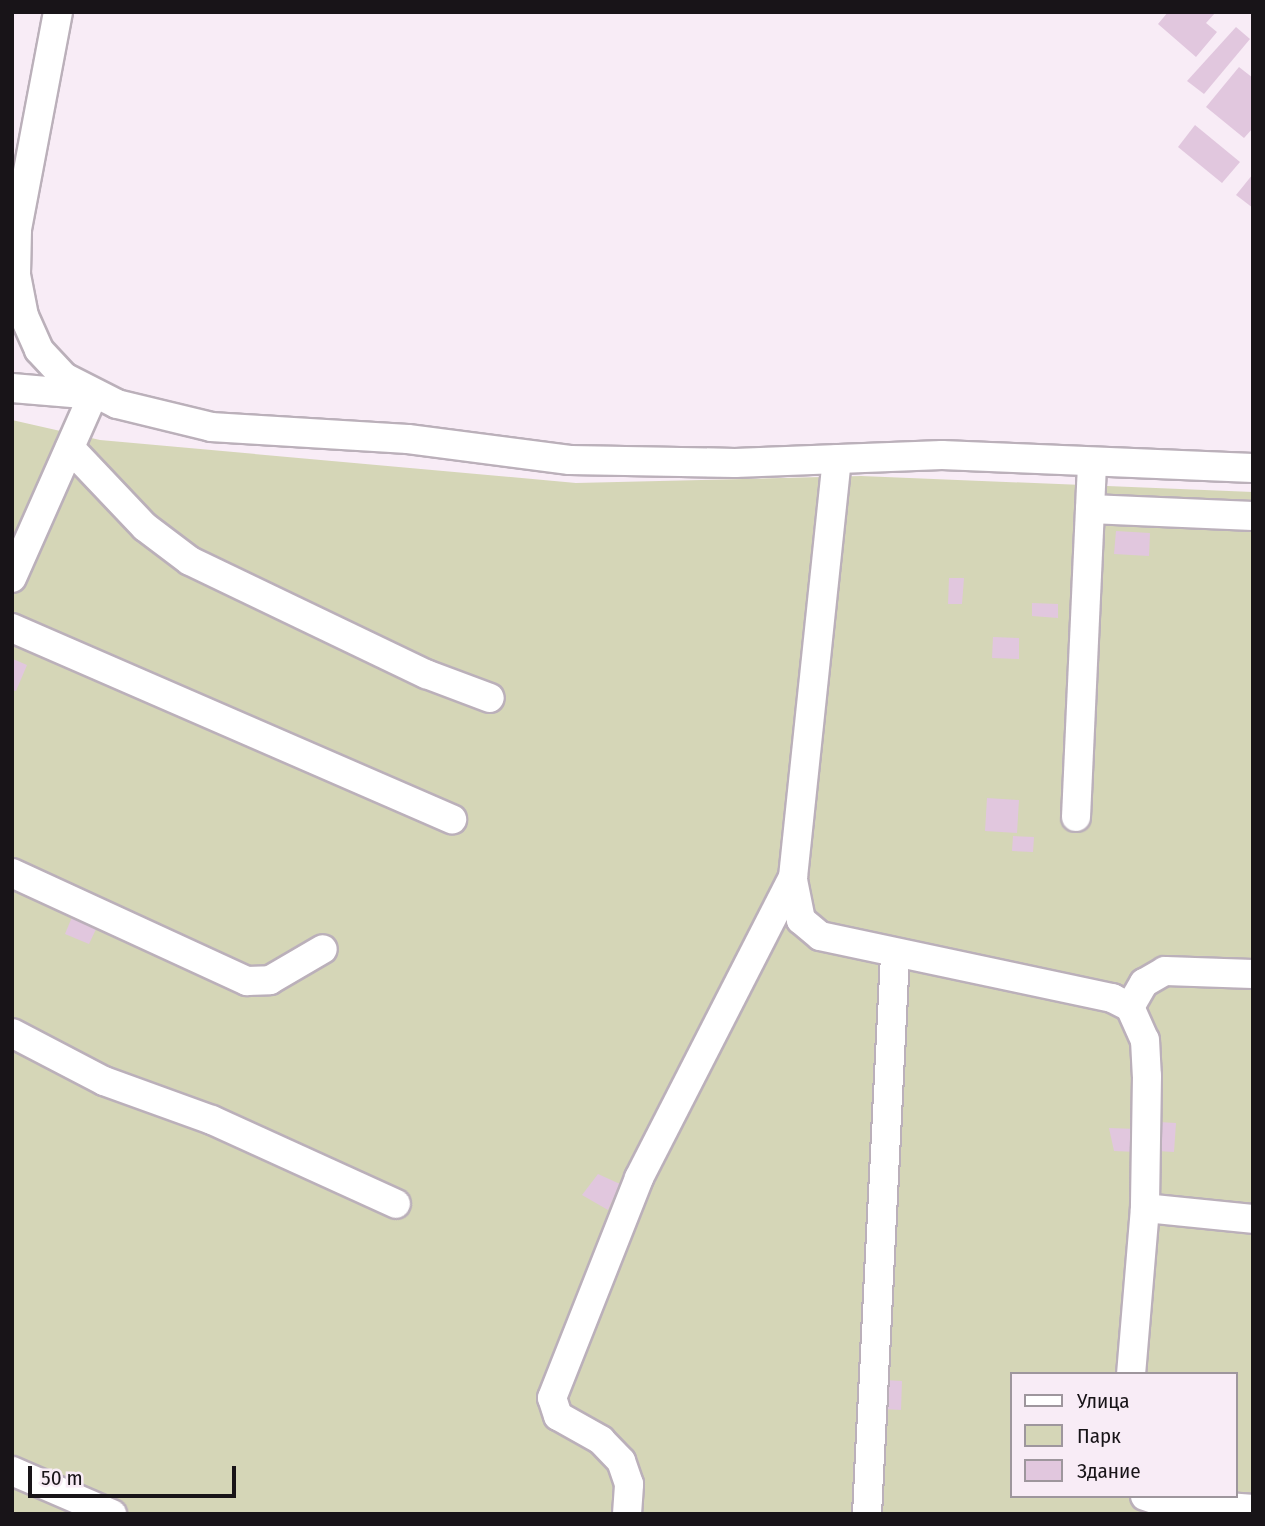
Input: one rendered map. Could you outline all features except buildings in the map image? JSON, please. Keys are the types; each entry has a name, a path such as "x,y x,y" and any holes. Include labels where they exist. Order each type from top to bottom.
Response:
{"street":[{"path":"58,12 17,230 18,305 39,350 64,377 93,394"},
{"path":"12,388 93,394 211,427 354,434 570,460 837,459 942,455 1253,468"},
{"path":"13,573 93,394"},
{"path":"70,447 145,527 190,561 426,674 490,698"},
{"path":"837,459 793,877 794,906 810,930 895,955 1087,992 1130,1007 1145,1040 1147,1076 1145,1208 1131,1372"},
{"path":"1076,817 1092,463"},
{"path":"1090,509 1253,516"},
{"path":"12,628 452,819"},
{"path":"12,873 247,981 270,980 323,949"},
{"path":"627,1514 629,1484 621,1461 601,1440 558,1416 552,1408 554,1386 639,1178 793,877"},
{"path":"867,1514 895,955"},
{"path":"1130,1007 1144,984 1165,971 1253,974"},
{"path":"12,1033 104,1081 212,1120 396,1204"},
{"path":"1145,1208 1253,1219"},
{"path":"12,1471 112,1514"},
{"path":"1163,1498 1253,1508"}],"green space":[{"path":"12,420 100,440 576,483 861,476 1253,492 1253,1514 12,1514"}]}
